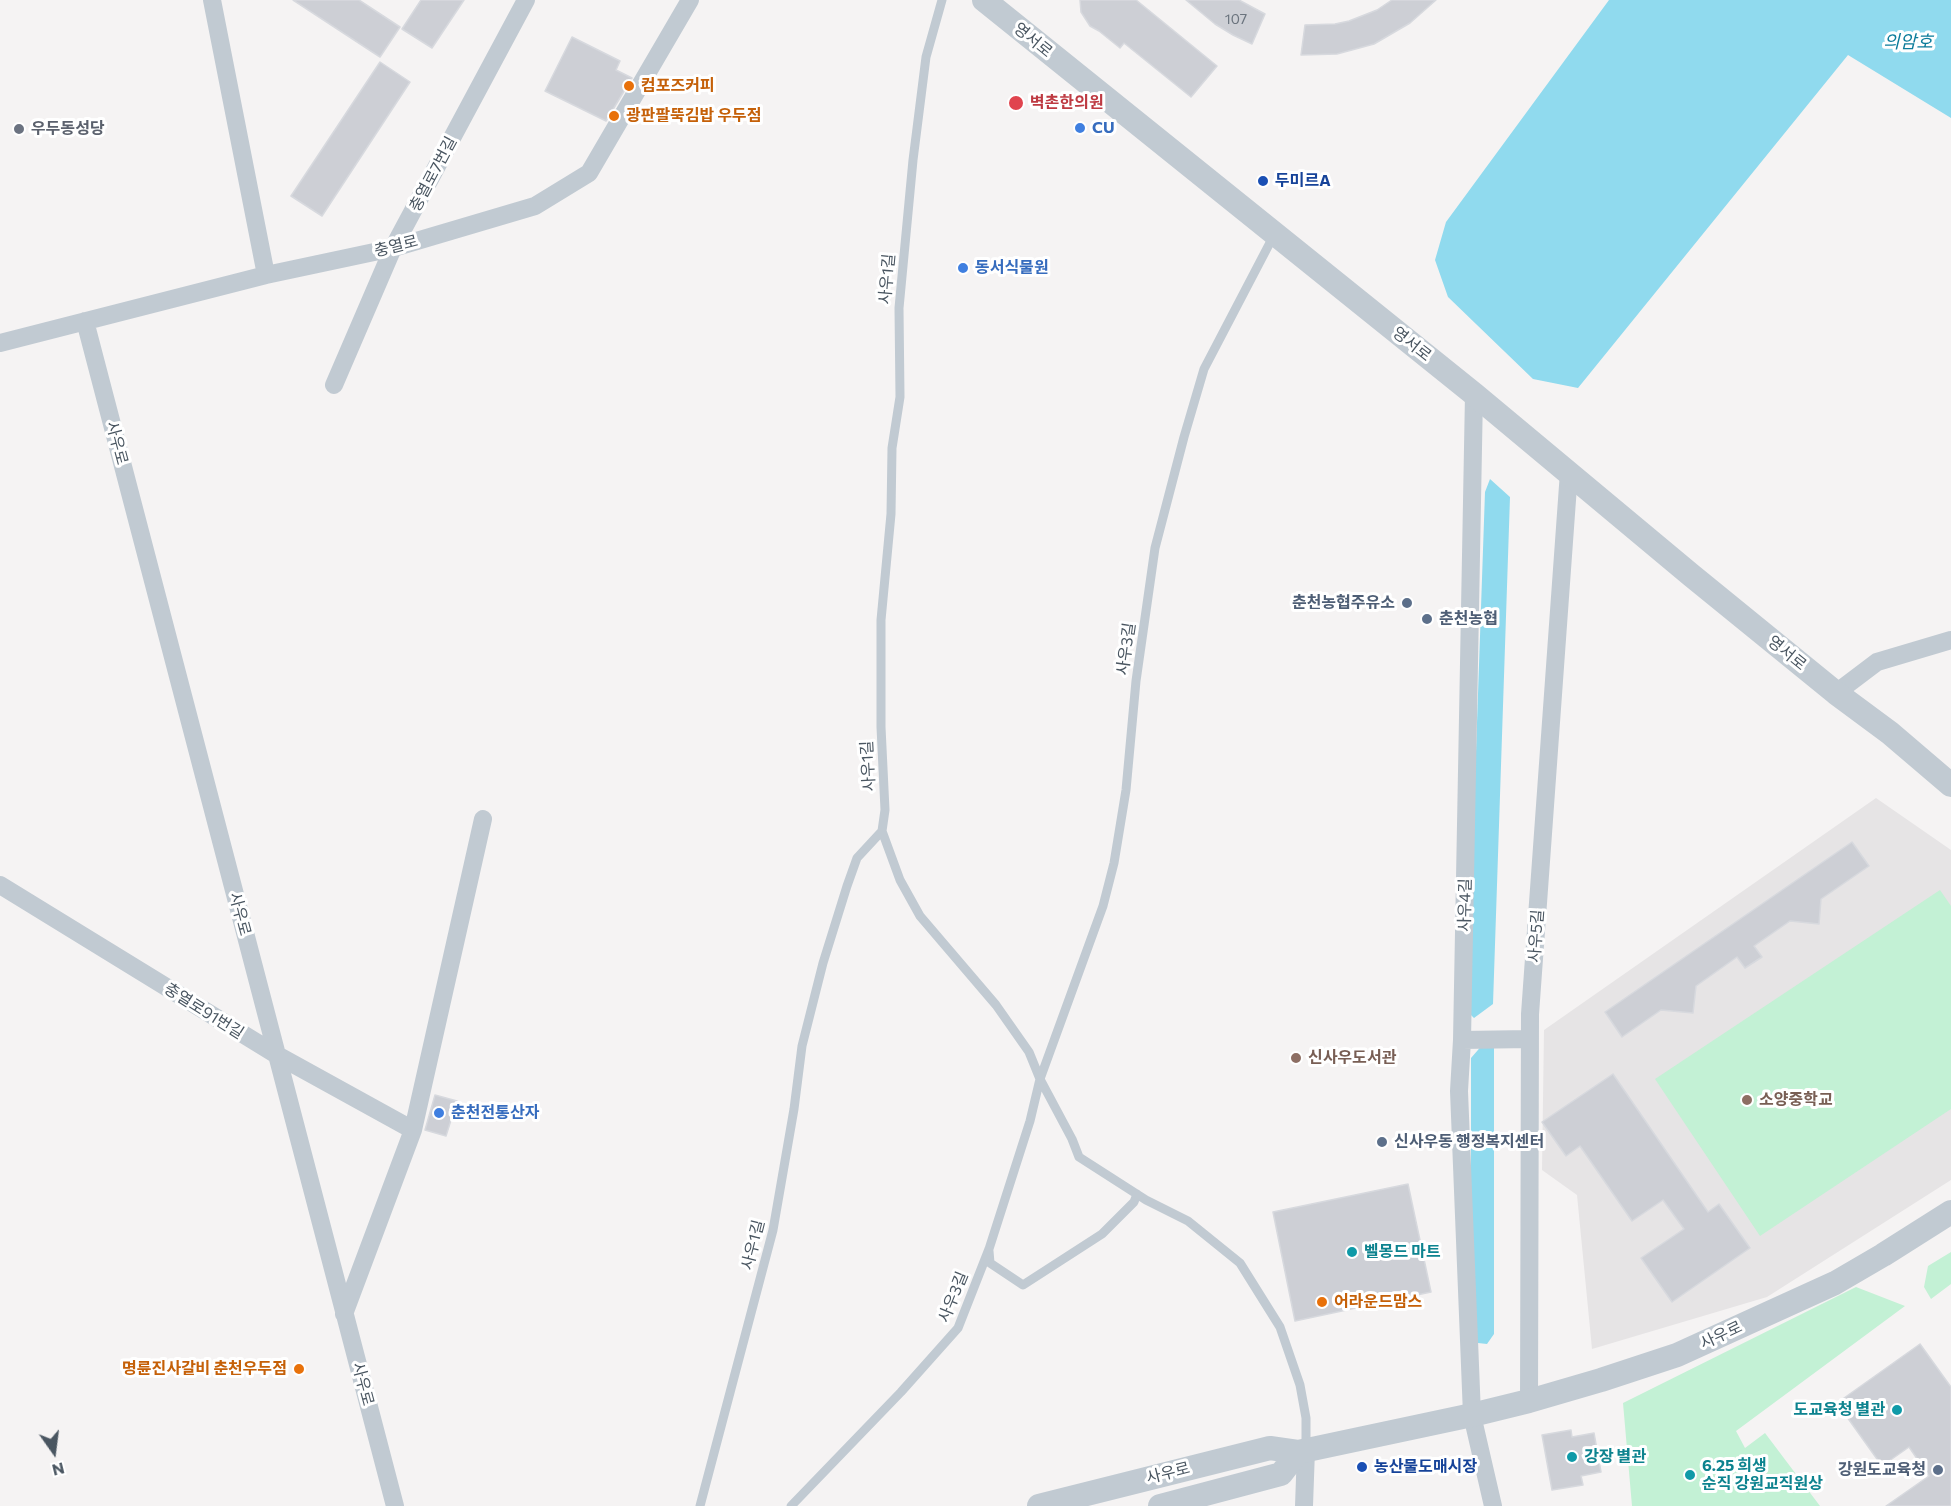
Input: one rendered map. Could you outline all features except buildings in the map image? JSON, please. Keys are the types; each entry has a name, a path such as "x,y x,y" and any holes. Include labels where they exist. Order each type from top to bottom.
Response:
{"street":[{"path":"212,0 266,275"},
{"name":"충열로7번길","path":"334,385 393,248 526,0"},
{"name":"충열로","path":"0,343 266,275 393,248 535,206 589,172 690,0"},
{"name":"영서로","path":"984,0 1474,394 1951,785"},
{"name":"사우로","path":"84,321 395,1506"},
{"name":"사우4길","path":"1472,1415 1459,1091 1462,1040 1474,394"},
{"name":"사우5길","path":"1529,1401 1530,1039 1569,472"},
{"path":"1836,693 1878,662 1951,640"},
{"path":"344,1314 412,1131 483,819"},
{"name":"충열로91번길","path":"0,885 277,1055 412,1131"},
{"path":"1462,1040 1530,1039"},
{"name":"사우로","path":"1039,1506 1270,1448 1302,1451 1472,1415 1529,1401 1677,1355 1835,1283 1951,1212"},
{"path":"1472,1415 1494,1506"},
{"path":"1302,1451 1304,1506"},
{"name":"사우로","path":"1160,1506 1281,1474 1302,1451"}],"lane":[{"name":"사우1길","path":"700,1506 773,1230 794,1109 802,1046 823,963 857,858 882,831 885,810 881,726 881,620 891,514 892,448 900,397 899,308 913,160 925,68 942,0"},
{"name":"사우3길","path":"791,1506 901,1392 958,1328 988,1248 1030,1121 1040,1079 1103,906 1114,863 1126,790 1136,681 1155,548 1184,437 1204,369 1274,235"},
{"path":"882,831 900,880 920,916 996,1005 1029,1052 1079,1157 1137,1194 1188,1221 1240,1263 1280,1327 1300,1385 1306,1418 1302,1451"},
{"path":"988,1248 990,1263 1023,1285 1102,1234 1134,1202 1137,1194"}],"shaded area":[{"name":"소양중학교","path":"1876,798 1951,850 1951,1180 1767,1297 1592,1349 1577,1195 1542,1170 1544,1030"}],"green space":[{"path":"1940,890 1951,906 1951,1109 1760,1236 1655,1079"},
{"path":"1951,1252 1951,1284 1931,1299 1924,1287 1928,1266"},
{"path":"1856,1287 1905,1306 1736,1431 1745,1448 1765,1433 1820,1506 1632,1506 1623,1403"}],"water":[{"name":"의암호","path":"1609,0 1951,0 1951,118 1848,55 1578,388 1533,379 1448,297 1435,260 1446,222"},
{"path":"1490,479 1510,497 1493,1004 1474,1018 1467,1011 1485,492"},
{"path":"1484,1043 1494,1043 1494,1334 1487,1344 1469,1342 1471,1323 1471,1058"}],"place":[{"name":"컴포즈커피","path":"629,86"},
{"name":"벽촌한의원","path":"1016,103"},
{"name":"광판팔뚝김밥 우두점","path":"614,116"},
{"name":"CU","path":"1080,128"},
{"name":"우두동성당","path":"19,129"},
{"name":"두미르A","path":"1263,181"},
{"name":"동서식물원","path":"963,268"},
{"name":"춘천농협주유소","path":"1407,603"},
{"name":"춘천농협","path":"1427,619"},
{"name":"신사우도서관","path":"1296,1058"},
{"name":"소양중학교","path":"1747,1100"},
{"name":"춘천전통산자","path":"439,1113"},
{"name":"신사우동 행정복지센터","path":"1382,1142"},
{"name":"벨몽드 마트","path":"1352,1252"},
{"name":"어라운드맘스","path":"1322,1302"},
{"name":"명륜진사갈비 춘천우두점","path":"299,1369"},
{"name":"도교육청 별관","path":"1897,1410"},
{"name":"강장 별관","path":"1572,1457"},
{"name":"농산물도매시장","path":"1362,1467"},
{"name":"강원도교육청","path":"1938,1470"},
{"name":"6.25 희생 순직 강원교직원상","path":"1690,1475"}]}
